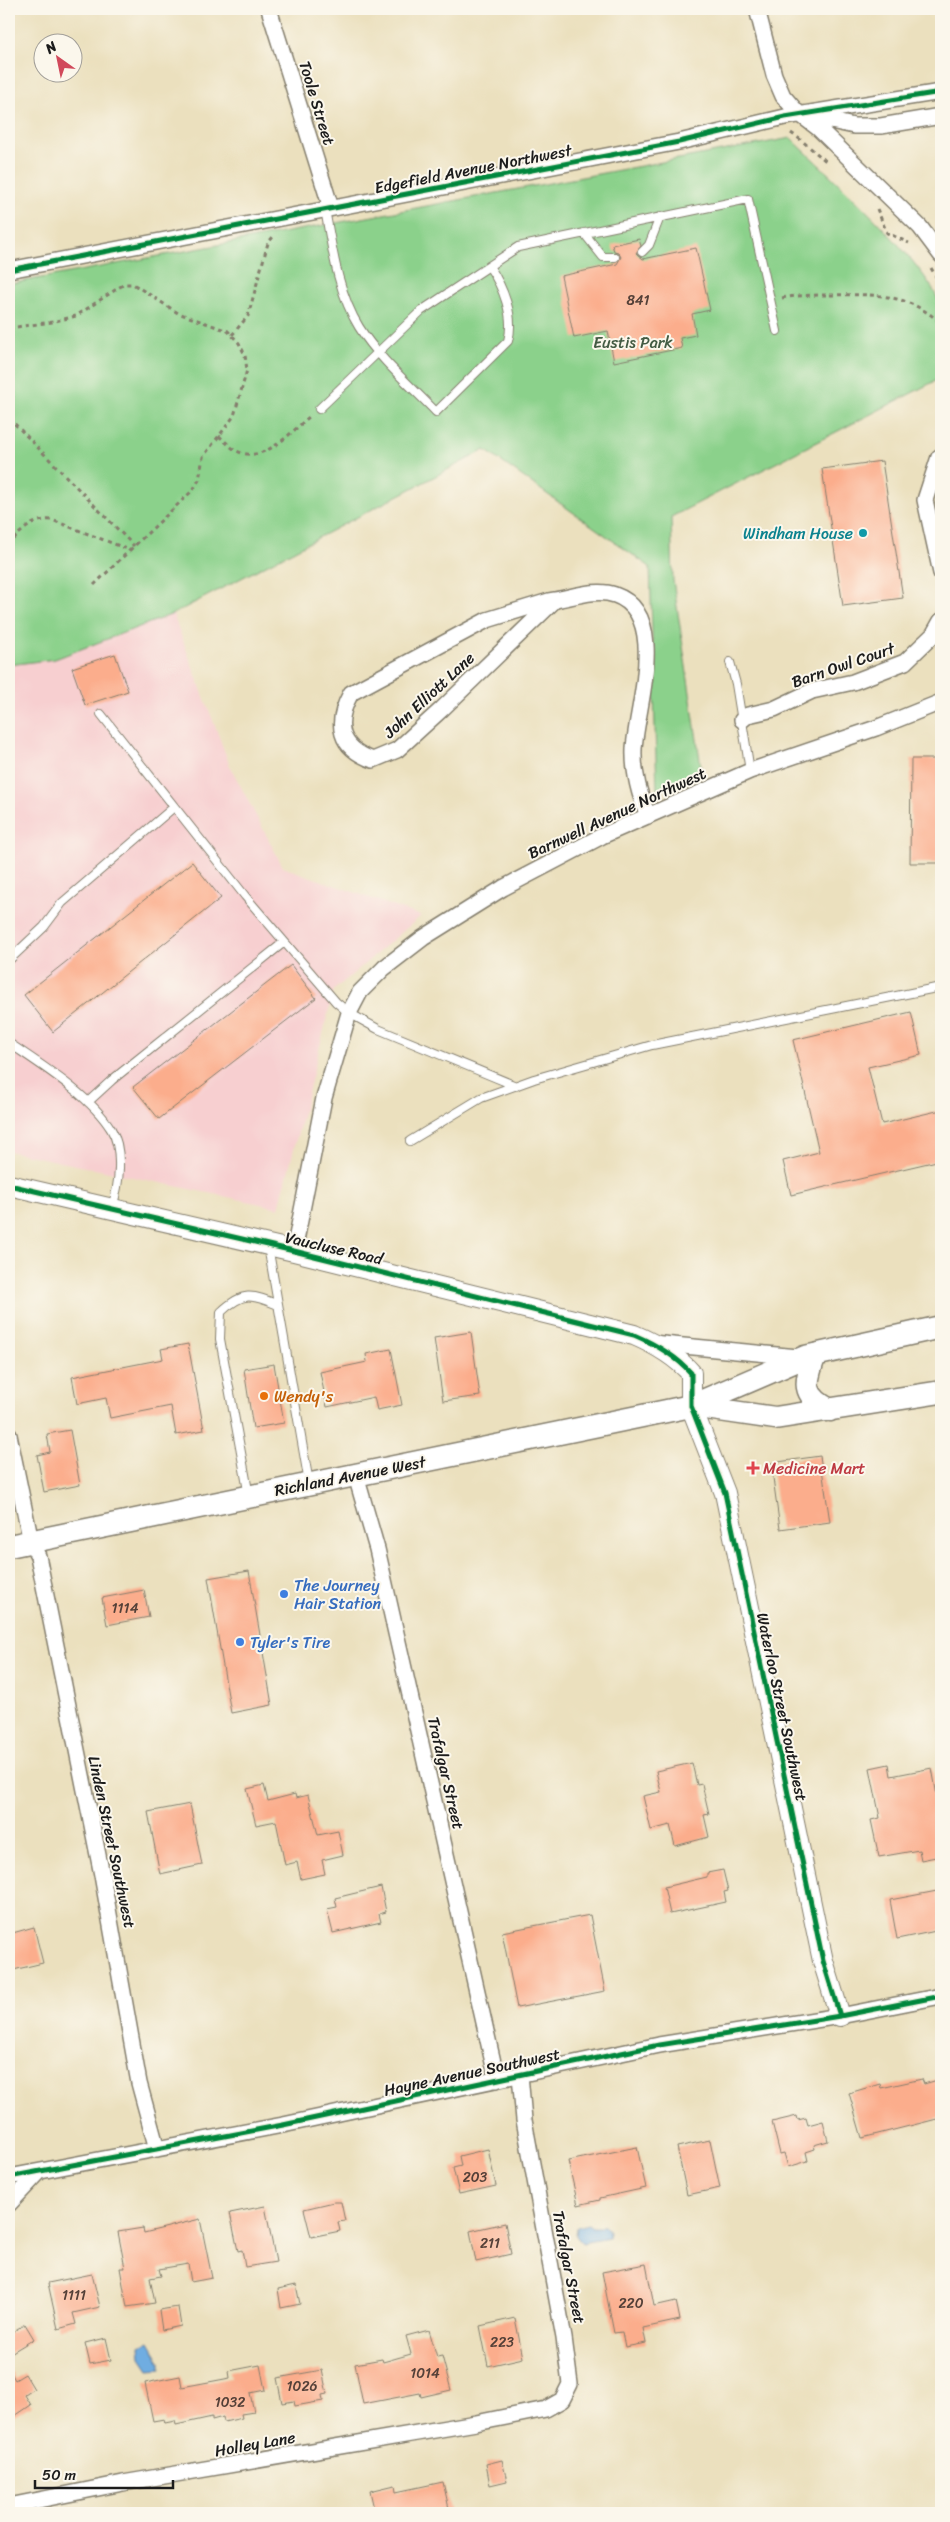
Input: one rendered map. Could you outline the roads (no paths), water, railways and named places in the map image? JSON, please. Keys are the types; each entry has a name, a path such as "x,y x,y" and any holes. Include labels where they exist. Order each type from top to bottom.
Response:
{"main road":[{"name":"Richland Avenue West","path":"9,1546 692,1406 810,1356 941,1327"},
{"path":"810,1356 808,1388 816,1403 830,1410"},
{"name":"Richland Avenue West","path":"692,1406 775,1418 941,1392"}],"street":[{"name":"Toole Street","path":"269,9 328,209"},
{"path":"757,9 774,75 783,96 800,115 818,128 920,227 941,255"},
{"name":"Edgefield Avenue Northwest","path":"9,270 679,142 800,115 941,92"},
{"name":"Edgefield Avenue Northwest","path":"800,115 854,126 881,126 941,116"},
{"path":"941,456 939,457 925,500 941,573"},
{"name":"John Elliott Lane","path":"555,600 397,750 373,760 362,756 346,743 341,726 342,708 351,693 487,620 555,600 600,592 615,595 630,603 638,616 644,632 647,652 634,762 637,789 648,816"},
{"name":"Barn Owl Court","path":"742,720 748,715 774,709 812,691 853,682 905,662 933,635 941,621"},
{"name":"Barnwell Avenue Northwest","path":"294,1251 324,1098 348,1013 360,992 371,979 424,938 503,888 552,861 750,771 876,728 941,702"},
{"name":"Vaucluse Road","path":"9,1185 294,1251 634,1335 651,1342 683,1364 691,1372 692,1406"},
{"path":"651,1342 810,1356"},
{"name":"Waterloo Street Southwest","path":"692,1406 725,1493 823,1961 840,2016"},
{"name":"Linden Street Southwest","path":"9,1435 31,1542 38,1556 106,1894 139,2083 157,2149"},
{"name":"Trafalgar Street","path":"356,1476 378,1549 498,2080"},
{"name":"Hayne Avenue Southwest","path":"9,2177 157,2149 659,2046 840,2016 941,1996"},
{"name":"Trafalgar Street","path":"502,2418 556,2406 562,2400 570,2384 564,2338 524,2120 520,2075"},
{"path":"9,2204 39,2172"},
{"name":"Holley Lane","path":"12,2504 502,2418"},
{"path":"12,2504 31,2513"}],"lane":[{"path":"319,409 378,350 421,311 518,247 748,199 777,331"},
{"path":"328,209 334,260 359,327 436,412 508,341 511,331 502,285 489,266"},
{"path":"642,252 649,245 660,217"},
{"path":"584,233 603,257 615,258"},
{"path":"730,662 736,684 750,771"},
{"path":"101,714 283,943 348,1013 378,1029 516,1086"},
{"path":"9,960 44,927 62,903 174,807"},
{"path":"88,1102 112,1080 283,943"},
{"path":"410,1141 481,1098 652,1045 941,987"},
{"path":"9,1043 88,1102 112,1129 116,1143 119,1186 111,1209"},
{"path":"268,1246 310,1485"},
{"path":"249,1496 220,1339 221,1312 232,1302 253,1295 278,1305"}],"water":[{"path":"589,2224 593,2227 605,2227 609,2232 608,2238 582,2243 576,2236 577,2227"},
{"path":"149,2341 161,2362 161,2368 149,2369 141,2357 140,2346"}],"place":[{"name":"Windham House","path":"863,533"},
{"name":"Wendy's","path":"264,1396"},
{"name":"Medicine Mart","path":"753,1468"},
{"name":"The Journey Hair Station","path":"284,1594"},
{"name":"Tyler's Tire","path":"240,1642"}],"park label":[{"name":"Eustis Park","path":"633,342"}]}
